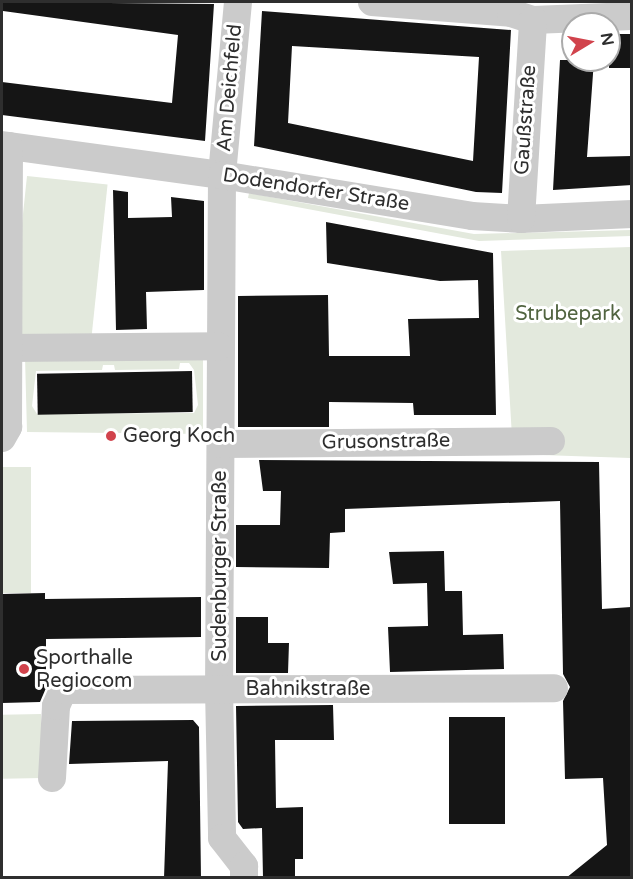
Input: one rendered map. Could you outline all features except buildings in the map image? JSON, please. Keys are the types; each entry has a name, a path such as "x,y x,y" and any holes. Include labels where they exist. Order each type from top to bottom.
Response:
{"street":[{"name":"Am Deichfeld","path":"222,175 238,2"},
{"path":"372,2 511,13 533,20 632,16"},
{"name":"Gaußstraße","path":"521,219 533,20"},
{"name":"Dodendorfer Straße","path":"5,146 222,175 472,216 521,219 632,214"},
{"path":"2,438 8,427 5,146"},
{"name":"Sudenburger Straße","path":"222,175 219,346 221,444 219,689 222,838 244,866 244,878"},
{"path":"8,348 219,346"},
{"name":"Grusonstraße","path":"221,444 550,441"},
{"name":"Bahnikstraße","path":"52,778 56,706 63,690 554,688"}],"green space":[{"path":"27,176 108,184 91,347 10,338"},
{"path":"249,193 474,234 631,230 631,236 479,241 248,198"},
{"name":"Strubepark","path":"631,247 631,506 630,458 513,454 501,251"},
{"path":"203,354 203,434 27,432 25,357","holes":["180,363 189,363 194,370 198,405 194,413 37,414 32,406 36,371 102,370 103,365 114,365 115,370 179,369"]},
{"path":"2,467 31,467 31,593 2,593"},
{"path":"41,714 42,778 3,779 2,715"}],"place":[{"name":"Georg Koch","path":"111,436"},
{"name":"Sporthalle Regiocom","path":"24,669"}]}
